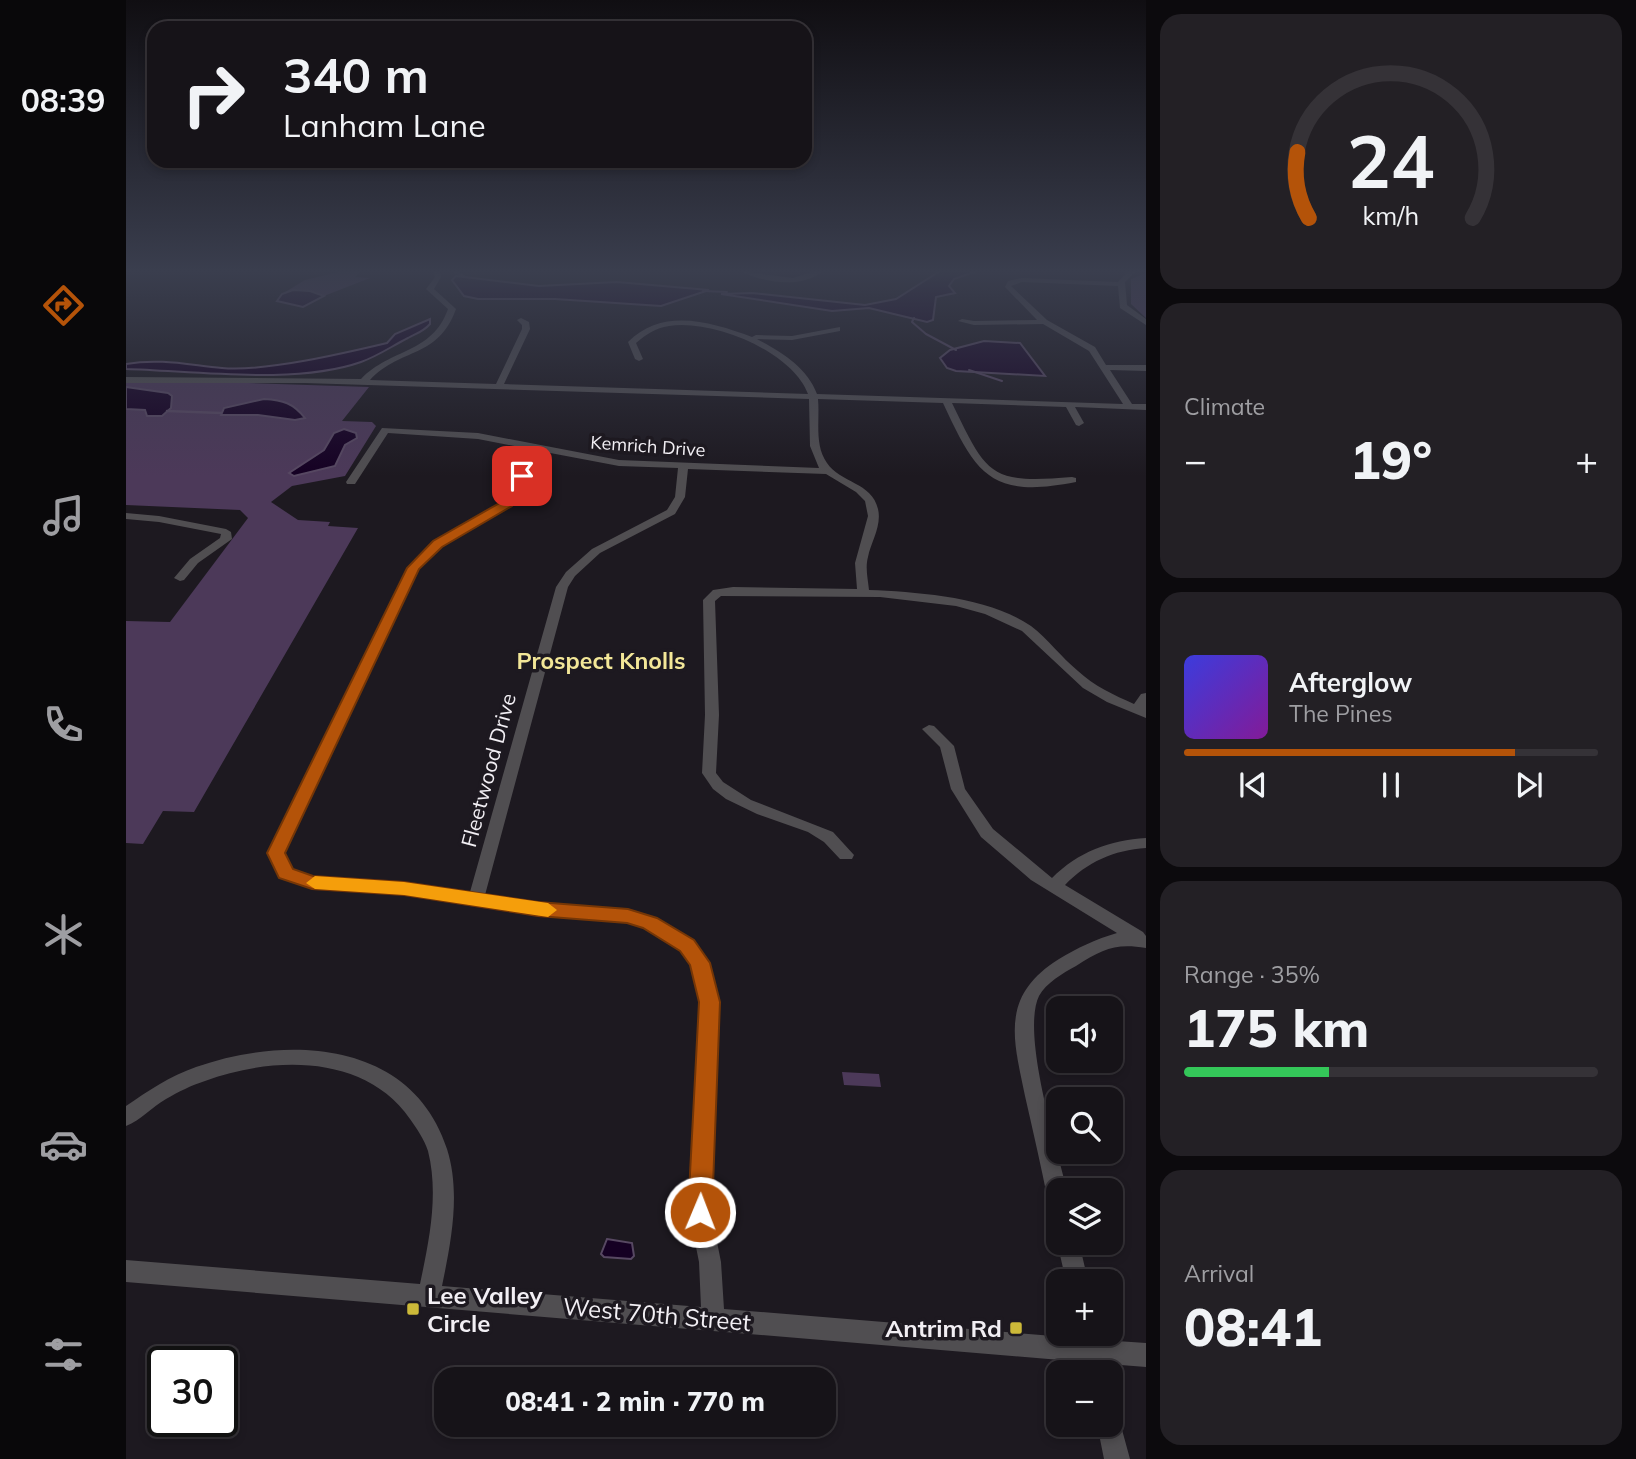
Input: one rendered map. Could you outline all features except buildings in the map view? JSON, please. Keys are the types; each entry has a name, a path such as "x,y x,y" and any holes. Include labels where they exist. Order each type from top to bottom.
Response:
{"street":[{"path":"363,382 379,365 427,346 435,339"},
{"path":"499,386 522,339"},
{"path":"635,339 632,342 639,359"},
{"path":"750,339 779,353 803,376 812,396 816,449 828,471 858,488 871,502 873,522 861,564 863,596"},
{"path":"779,353 778,346 790,339"},
{"path":"1077,339 1086,344 1105,368 1130,407"},
{"path":"1105,368 1146,368"},
{"path":"126,380 363,382 1146,407"},
{"path":"946,401 976,462 988,473 1024,483 1072,480"},
{"path":"1069,405 1079,423"},
{"name":"Kemrich Drive","path":"351,482 385,430 478,436 620,463 828,471"},
{"path":"542,449 527,463 514,497 508,503 437,544 413,568 276,853 286,873 312,882 404,888 538,909 628,916 669,934 687,946 699,963 710,1002 700,1212 710,1262 713,1318"},
{"name":"Fleetwood Drive","path":"476,899 562,587 570,574 596,551 671,512 680,497 683,466"},
{"path":"126,516 159,519 226,532 226,538 194,561 180,578"},
{"path":"846,855 826,836 732,795 713,781 708,765 712,715 709,600 717,593 733,591 943,600 1001,615 1031,632 1079,679 1141,712 1146,697"},
{"path":"929,729 947,746 958,789 987,833 1010,855 1054,886 1145,942"},
{"path":"1054,886 1067,872 1103,851 1146,843"},
{"path":"1054,1178 1025,1051 1023,1029 1026,1008 1035,989 1050,974 1089,951 1121,938 1145,942"},
{"path":"126,1117 165,1090 196,1074 233,1062 271,1056 305,1056 337,1061 393,1086 414,1106 431,1132 440,1162 440,1237 429,1295"},
{"name":"West 70th Street","path":"126,1271 1146,1355"},
{"path":"1112,1437 1116,1459"}],"shaded area":[{"path":"390,339 407,339 361,362 307,373 245,375 126,369 126,364 151,362 222,368 260,367 304,361 387,343"},
{"path":"984,341 1020,343 1045,376 956,371 947,368 940,358 950,350"},
{"path":"126,379 369,387 342,421 372,422 376,426 345,476 292,486 271,502 298,520 330,522 328,526 358,528 194,812 163,811 143,844 126,843 126,621 170,622 248,518 240,510 126,505"},
{"path":"126,387 168,393 172,396 171,408 162,416 147,416 145,410 126,409"},
{"path":"264,399 287,403 305,418 295,420 258,415 221,415 224,408"},
{"path":"344,429 356,433 357,438 345,445 335,466 294,476 289,473 324,450 334,433"},
{"path":"842,1072 879,1074 881,1087 844,1085"},
{"path":"607,1239 632,1243 634,1256 631,1259 604,1257 601,1254"}],"waterway":[{"path":"936,339 956,350"},
{"path":"969,370 1002,381"},
{"path":"167,411 221,413"}],"slow traffic":[{"path":"315,883 404,888 548,910"}],"place":[{"name":"Lee Valley Circle","path":"413,1309"},
{"name":"Antrim Rd","path":"1016,1328"}],"district":[{"name":"Prospect Knolls","path":"601,660"}],"route":[{"path":"522,476 514,497 500,510 437,544 423,555 413,568 276,853 286,873 298,879 404,888 538,909 628,916 650,923 687,946 699,963 710,1002 700,1212"}]}
